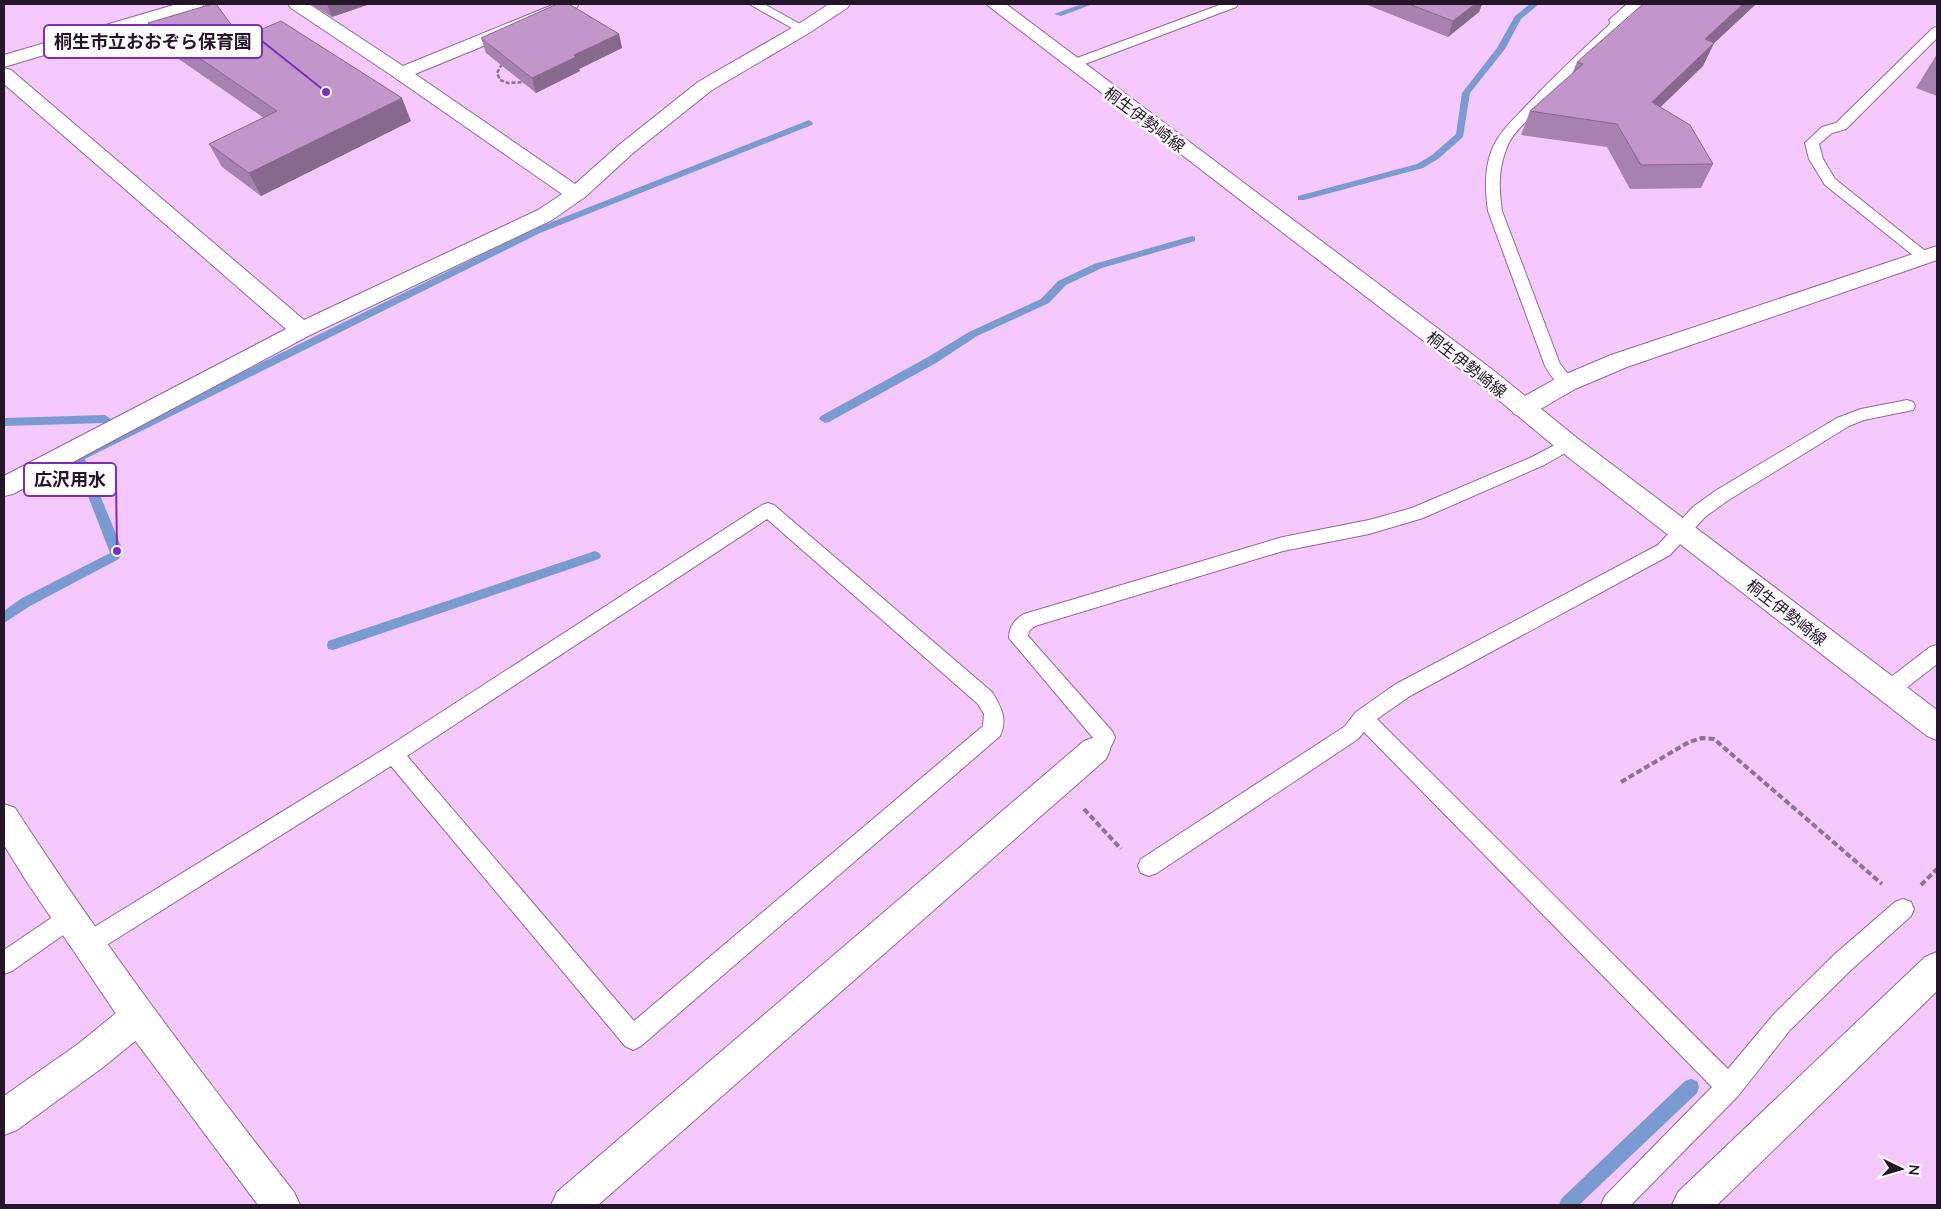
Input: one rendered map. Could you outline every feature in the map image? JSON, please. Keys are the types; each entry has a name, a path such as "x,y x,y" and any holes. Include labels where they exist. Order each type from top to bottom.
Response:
{"main road":[{"path":"4,61 195,4"},
{"path":"298,4 402,73 566,188 578,193"},
{"path":"402,73 570,4"},
{"path":"4,487 302,330 545,215 578,193 626,149 705,86 803,29 841,4"},
{"name":"桐生伊勢崎線","path":"995,4 1485,376 1568,444 1937,727"},
{"path":"1618,20 1637,4"},
{"path":"4,74 302,330"},
{"path":"1523,408 1567,383 1619,361 1930,255"},
{"path":"570,1205 1095,750"},
{"path":"4,818 77,932 270,1201"},
{"path":"1691,1205 1937,968"},
{"path":"4,1117 90,1056 138,1018"}],"lane":[{"path":"754,4 803,29"},
{"path":"1073,64 1232,4"},
{"path":"1567,383 1553,366 1495,211 1492,189 1493,170 1499,149 1515,124 1614,27 1618,20"},
{"path":"1930,255 1830,182 1816,159 1812,143 1827,130 1841,126 1937,31"},
{"path":"1149,866 1351,733 1363,718 1403,690 1664,550 1698,512 1721,496 1843,422 1860,415 1907,406"},
{"path":"1095,750 1103,743 1105,736 1019,638 1018,630 1023,623 1031,619 1283,544 1369,527 1417,512 1538,461 1568,444"},
{"path":"4,963 77,932 393,754 768,510 985,698 994,713 993,730 633,1038 393,754"},
{"path":"1889,690 1937,653"},
{"path":"1363,718 1729,1086"},
{"path":"1614,1205 1729,1086 1782,1022 1843,962 1903,909"}],"path":[{"path":"482,40 503,58 498,74 500,80 508,83 527,82"},
{"path":"1621,782 1689,742 1702,738 1714,739 1888,890 1903,909"},
{"path":"1059,782 1139,869 1149,866"},
{"path":"1918,888 1937,870"}],"building":[{"path":"216,4 241,38 281,21 402,98 249,173 209,144 277,111 148,23"},
{"path":"557,4 569,4 619,34 574,55 576,57 532,78 481,38"},
{"path":"1409,4 1475,4 1453,21"},
{"path":"1643,4 1743,4 1705,39 1714,43 1652,102 1690,125 1713,164 1641,165 1617,124 1530,111 1583,64 1577,62"}],"waterway":[{"path":"1058,14 1089,4"},
{"path":"1301,198 1420,166 1435,157 1460,135 1466,93 1501,49 1518,18 1535,4"},
{"path":"142,426 537,231 809,123"},
{"path":"825,419 932,360 973,334 1045,301 1062,283 1098,266 1192,239"},
{"path":"4,422 105,419"},
{"path":"132,426 142,426"},
{"path":"4,618 26,602 115,556 117,551 79,457 142,426"},
{"path":"333,645 595,556"},
{"path":"1567,1205 1691,1087"}],"place":[{"name":"桐生市立おおぞら保育園","path":"326,92"},
{"name":"広沢用水","path":"117,551"}]}
